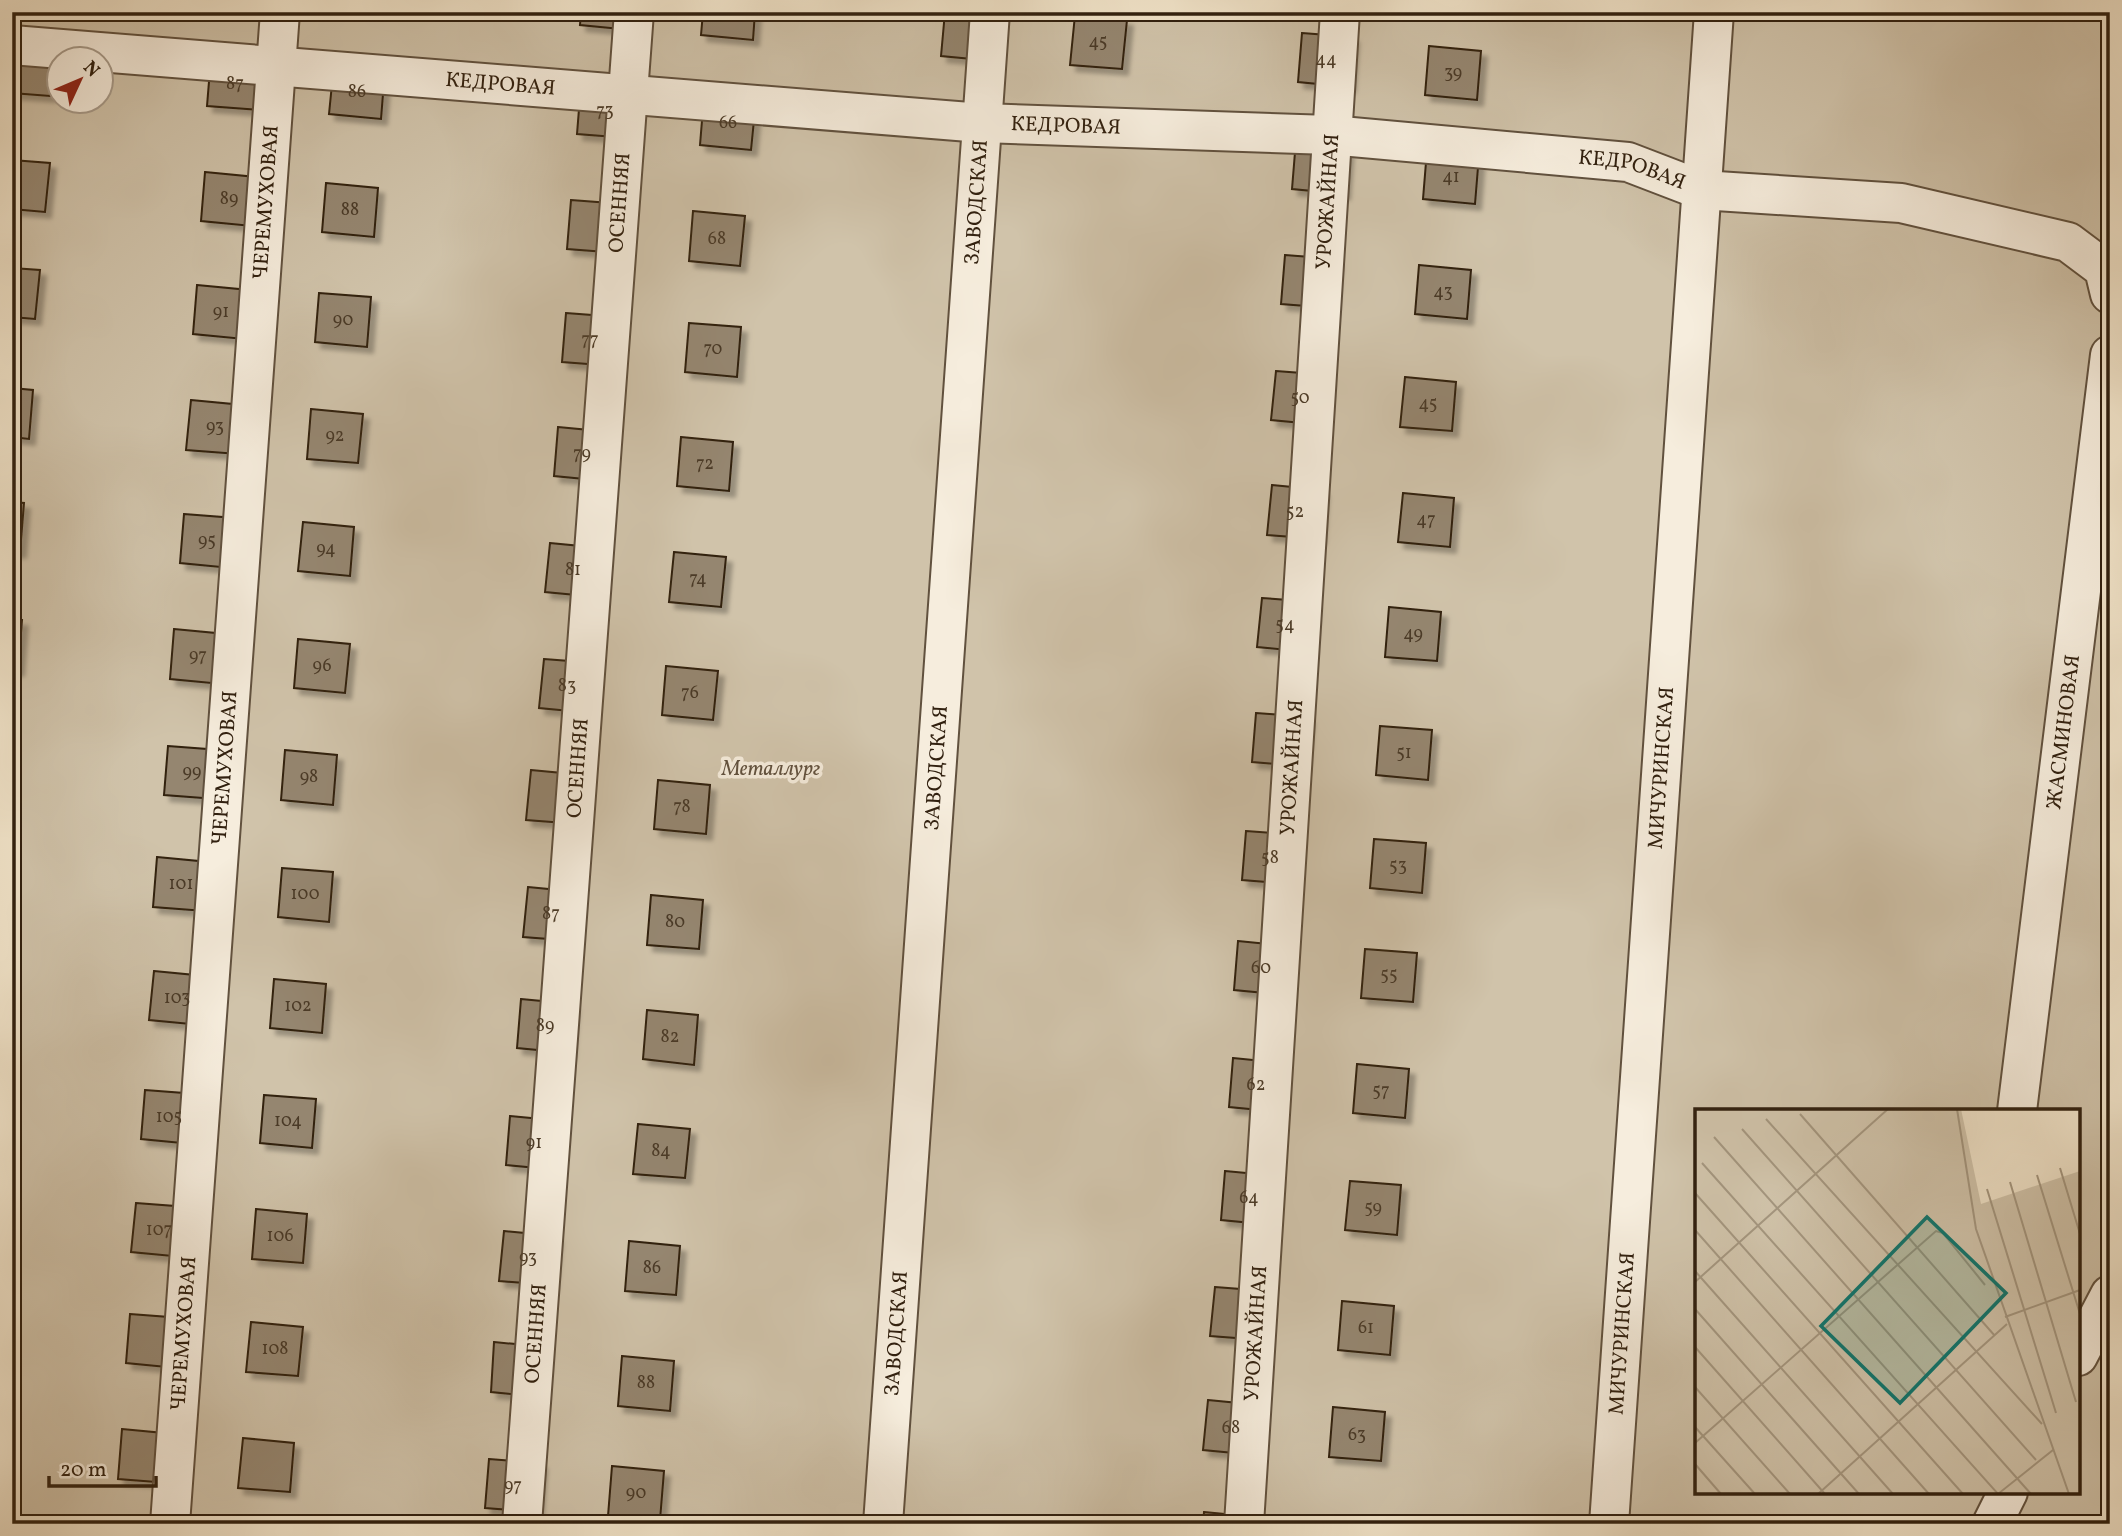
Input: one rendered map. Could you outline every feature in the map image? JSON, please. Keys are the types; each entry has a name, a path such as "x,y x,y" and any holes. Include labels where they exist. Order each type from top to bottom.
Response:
{"street":[{"name":"ЧЕРЕМУХОВАЯ","path":"170,1524 280,12"},
{"name":"ОСЕННЯЯ","path":"522,1524 634,12"},
{"name":"ЗАВОДСКАЯ","path":"883,1524 990,12"},
{"name":"УРОЖАЙНАЯ","path":"1244,1524 1330,135 1340,12"},
{"name":"МИЧУРИНСКАЯ","path":"1608,1524 1714,12"},
{"name":"КЕДРОВАЯ","path":"12,46 982,123 1330,135 1628,162 1701,190 1901,203 2068,242 2107,282"},
{"name":"ЖАСМИНОВАЯ","path":"2017,1109 2110,355"},
{"path":"2080,1352 2110,1295"},
{"path":"1992,1524 2007,1494"}],"green space":[{"name":"Металлург","path":"12,12 2110,12 2110,1524 12,1524"}],"building":[{"path":"581,12 633,12 631,30 580,25"},
{"path":"703,12 755,12 753,40 701,35"},
{"path":"945,12 997,12 993,61 941,56"},
{"path":"1075,15 1127,20 1122,69 1070,65"},
{"path":"1302,33 1353,37 1349,87 1298,82"},
{"path":"12,43 46,46 46,96 12,93"},
{"path":"1429,46 1481,51 1477,100 1425,95"},
{"path":"211,57 263,61 259,110 207,106"},
{"path":"334,64 385,69 381,119 329,114"},
{"path":"581,84 633,89 628,138 577,134"},
{"path":"704,96 756,100 751,150 700,145"},
{"path":"1296,140 1348,144 1344,194 1292,189"},
{"path":"1427,150 1479,155 1475,204 1423,199"},
{"path":"12,160 50,163 45,212 12,209"},
{"path":"205,172 256,177 252,226 201,221"},
{"path":"326,183 378,188 374,237 322,232"},
{"path":"571,200 623,204 619,253 567,249"},
{"path":"693,211 745,216 740,266 689,261"},
{"path":"1285,255 1336,259 1332,308 1281,304"},
{"path":"1419,265 1471,270 1467,319 1415,314"},
{"path":"12,268 40,270 35,319 12,317"},
{"path":"197,285 249,290 244,339 193,334"},
{"path":"319,293 371,297 367,347 315,342"},
{"path":"566,313 618,317 614,366 562,362"},
{"path":"689,323 741,327 737,377 685,372"},
{"path":"1276,371 1328,375 1323,425 1271,420"},
{"path":"1405,377 1456,382 1452,431 1400,427"},
{"path":"12,388 33,390 29,439 12,437"},
{"path":"191,400 243,405 238,454 186,450"},
{"path":"311,409 363,414 358,463 307,459"},
{"path":"558,427 610,432 605,481 554,476"},
{"path":"681,437 733,442 729,491 677,486"},
{"path":"1272,485 1323,490 1319,539 1267,535"},
{"path":"1403,493 1454,498 1450,547 1398,542"},
{"path":"12,502 24,503 20,552 12,551"},
{"path":"184,514 235,518 231,568 180,563"},
{"path":"303,522 354,527 350,576 298,571"},
{"path":"550,543 601,548 597,597 545,592"},
{"path":"674,552 726,557 721,607 669,602"},
{"path":"1262,598 1314,602 1309,652 1257,647"},
{"path":"1389,607 1441,612 1437,661 1385,657"},
{"path":"12,620 22,620 18,670 12,670"},
{"path":"174,629 226,634 222,684 170,679"},
{"path":"298,639 350,644 345,693 294,688"},
{"path":"544,659 595,663 591,713 539,708"},
{"path":"666,666 718,671 713,720 662,715"},
{"path":"1256,713 1308,717 1303,766 1252,762"},
{"path":"1380,726 1432,730 1428,780 1376,775"},
{"path":"168,746 220,750 216,799 164,795"},
{"path":"285,750 337,755 333,805 281,800"},
{"path":"531,770 583,775 578,824 526,820"},
{"path":"658,780 710,785 706,834 654,829"},
{"path":"1246,831 1298,835 1294,884 1242,880"},
{"path":"1374,839 1426,843 1422,893 1370,888"},
{"path":"157,857 209,862 205,911 153,907"},
{"path":"282,868 333,872 329,922 278,917"},
{"path":"528,887 579,892 575,941 523,937"},
{"path":"651,895 703,900 699,949 647,945"},
{"path":"1238,941 1289,946 1285,995 1234,990"},
{"path":"1365,949 1417,953 1413,1002 1361,998"},
{"path":"154,971 205,976 201,1025 149,1020"},
{"path":"274,979 326,984 322,1033 270,1028"},
{"path":"521,999 573,1004 569,1053 517,1048"},
{"path":"647,1010 698,1015 694,1065 643,1059"},
{"path":"1233,1058 1284,1063 1280,1112 1229,1107"},
{"path":"1357,1064 1409,1069 1405,1118 1353,1113"},
{"path":"145,1090 197,1094 192,1144 141,1139"},
{"path":"264,1095 316,1099 312,1148 260,1143"},
{"path":"510,1116 562,1121 558,1170 506,1165"},
{"path":"638,1124 690,1129 685,1178 633,1174"},
{"path":"1225,1171 1277,1176 1273,1225 1221,1220"},
{"path":"1350,1181 1401,1185 1397,1235 1345,1230"},
{"path":"136,1203 188,1207 183,1257 131,1252"},
{"path":"256,1209 307,1214 303,1263 252,1259"},
{"path":"504,1231 556,1236 551,1285 499,1281"},
{"path":"629,1241 680,1246 676,1295 625,1291"},
{"path":"1215,1287 1266,1291 1262,1340 1210,1336"},
{"path":"1342,1301 1394,1306 1390,1355 1338,1350"},
{"path":"130,1314 182,1318 177,1368 126,1363"},
{"path":"251,1322 303,1327 298,1376 246,1372"},
{"path":"494,1342 546,1347 542,1397 491,1392"},
{"path":"622,1356 674,1361 670,1411 618,1406"},
{"path":"1208,1400 1259,1405 1255,1455 1203,1450"},
{"path":"1333,1407 1385,1412 1381,1461 1329,1457"},
{"path":"122,1429 174,1434 169,1483 118,1479"},
{"path":"243,1438 294,1443 290,1492 238,1488"},
{"path":"489,1459 541,1463 537,1512 485,1508"},
{"path":"612,1466 664,1471 660,1520 608,1516"},
{"path":"1204,1512 1255,1517 1255,1524 1203,1524"}]}
